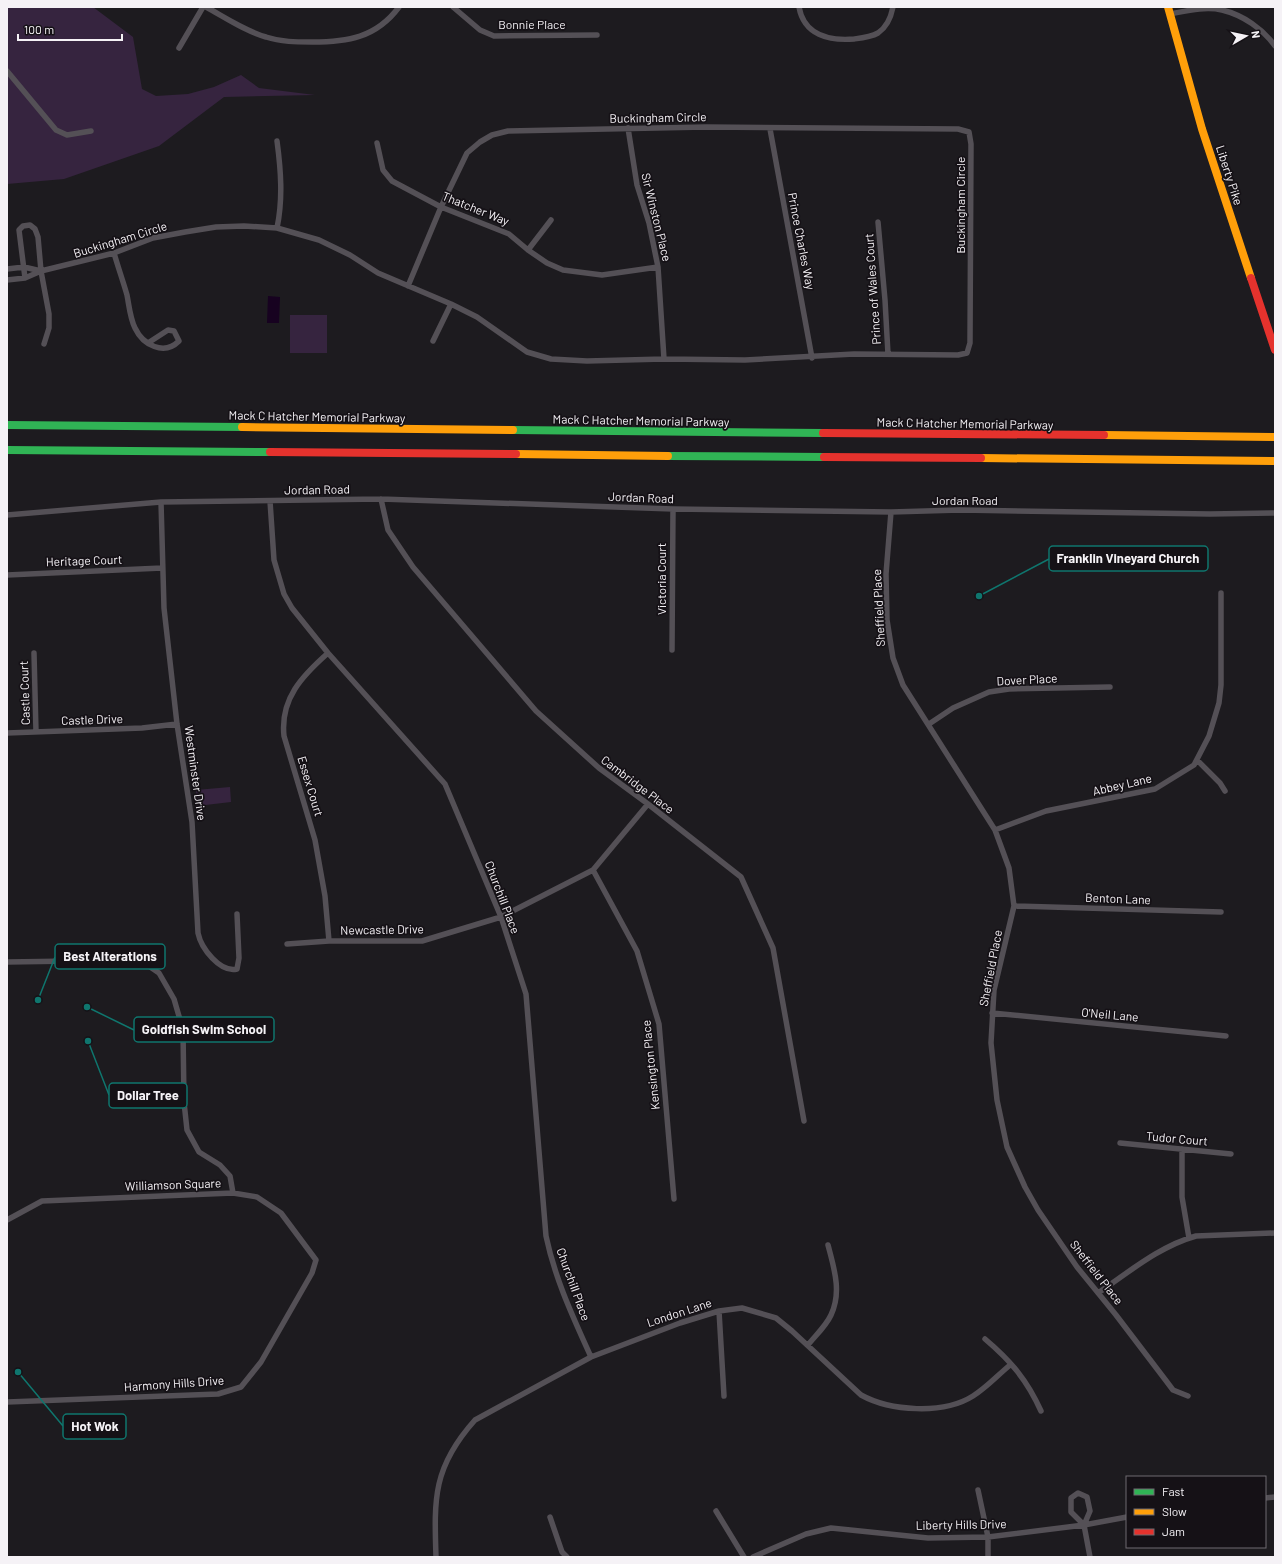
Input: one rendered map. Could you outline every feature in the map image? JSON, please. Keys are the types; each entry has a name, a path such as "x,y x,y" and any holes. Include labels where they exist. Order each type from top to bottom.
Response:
{"main road":[{"name":"Liberty Pike","path":"1169,11 1202,129 1275,350"},
{"name":"Mack C Hatcher Memorial Parkway","path":"7,425 1275,437"},
{"path":"7,450 1275,461"}],"street":[{"path":"179,48 205,7 250,31 266,37 281,41 325,42 346,41 362,36 392,16 398,7"},
{"name":"Bonnie Place","path":"453,7 480,30 494,36 597,35"},
{"path":"799,7 804,22 814,31 824,37 846,39 866,38 878,33 886,25 893,7"},
{"path":"1169,11 1196,9 1222,10 1261,29 1275,46"},
{"path":"7,71 56,130 67,134 91,131"},
{"name":"Buckingham Circle","path":"7,280 25,278 41,271 114,253 153,238 223,227 277,228 319,240 350,255 378,273 408,286 451,304 477,317 527,352 551,359 587,361 664,359 745,360 888,354 958,355 967,353 970,343 971,144 969,132 958,129 628,128 508,131 480,142 467,153 441,207 408,286"},
{"name":"Sir Winston Place","path":"628,128 637,185 649,223 658,267 664,359"},
{"name":"Prince Charles Way","path":"770,129 812,358"},
{"path":"277,141 282,188 281,210 277,228"},
{"name":"Thatcher Way","path":"377,143 383,170 392,181 441,207 509,234 547,263 563,270 582,274 602,275 658,267"},
{"path":"528,250 551,220"},
{"name":"Prince of Wales Court","path":"878,222 888,354"},
{"path":"25,278 19,230 23,226 30,225 35,229 38,237 41,271 49,314 49,328 44,344"},
{"path":"114,253 135,328 140,336 148,343 156,348 166,349 175,346 179,341 174,330 168,330 148,343"},
{"name":"Buckingham Circle","path":"7,269 24,267 41,271"},
{"path":"433,341 451,304"},
{"name":"Jordan Road","path":"7,515 161,502 381,499 673,509 891,512 960,510 1210,514 1275,513"},
{"name":"Cambridge Place","path":"381,499 388,530 413,567 536,711 599,768 648,804 741,877 773,948 804,1121"},
{"name":"Churchill Place","path":"270,501 274,560 284,594 292,608 328,653 445,784 501,917 526,994 546,1236 552,1263 562,1291 591,1358"},
{"name":"Westminster Drive","path":"161,502 164,608 177,724 192,822 198,933 200,942 208,952 225,968 231,970 237,969 239,958 237,914"},
{"name":"Victoria Court","path":"672,650 673,509"},
{"name":"Sheffield Place","path":"891,512 886,574 887,620 893,658 903,685 929,724 956,771 995,830 1009,868 1014,906 994,990 991,1043 994,1082 1000,1121 1007,1147 1025,1187 1038,1210 1076,1267 1173,1390 1188,1396"},
{"name":"Heritage Court","path":"7,574 162,568"},
{"name":"Abbey Lane","path":"995,830 1046,811 1155,789 1194,766 1209,736 1219,703 1221,686 1221,593"},
{"name":"Castle Court","path":"34,653 36,732"},
{"name":"Essex Court","path":"328,653 300,680 294,688 286,705 283,726 284,736 315,840 325,896 329,941"},
{"name":"Dover Place","path":"929,724 953,708 989,692 1008,689 1110,687"},
{"name":"Castle Drive","path":"7,733 128,729 177,724"},
{"path":"1197,760 1224,790"},
{"name":"Newcastle Drive","path":"287,944 329,941 422,941 501,917 593,870 648,804"},
{"name":"Kensington Place","path":"593,870 637,951 659,1024 674,1199"},
{"name":"Benton Lane","path":"1014,906 1221,912"},
{"path":"7,962 140,960 159,973 174,999 183,1030 184,1102 187,1130 199,1152 220,1165 230,1176 233,1193"},
{"name":"O'Neil Lane","path":"992,1013 1226,1036"},
{"name":"Tudor Court","path":"1120,1144 1231,1154"},
{"path":"1182,1149 1182,1197 1189,1238"},
{"name":"Williamson Square","path":"7,1220 42,1201 233,1193 257,1197 281,1213 316,1260"},
{"path":"1098,1293 1161,1251 1189,1238 1196,1236 1275,1232"},
{"path":"808,1345 831,1316 836,1297 836,1275 828,1245"},
{"name":"Harmony Hills Drive","path":"7,1402 218,1394 241,1388 261,1362 312,1273 316,1260"},
{"name":"London Lane","path":"436,1557 437,1492 448,1455 461,1436 475,1420 591,1358 644,1336 719,1311 742,1308 767,1314 776,1318 808,1345 861,1395 871,1400 907,1408 945,1406 960,1403 973,1396 1010,1364"},
{"path":"719,1311 724,1396"},
{"path":"986,1340 1021,1374 1030,1386 1041,1411"},
{"path":"978,1490 988,1537 988,1557"},
{"path":"1084,1525 1071,1512 1070,1498 1078,1494 1087,1497 1090,1511 1084,1525 1090,1557"},
{"path":"716,1511 744,1557"},
{"path":"550,1517 562,1552 567,1557"},
{"name":"Liberty Hills Drive","path":"753,1557 806,1534 831,1528 928,1538 988,1537 1084,1525 1126,1517"}],"shaded area":[{"path":"7,7 93,7 133,37 142,89 156,96 188,94 214,87 241,75 259,88 315,95 224,97 159,146 64,179 7,184"},
{"path":"268,296 280,297 279,323 267,323"},
{"path":"290,315 327,315 327,353 290,353"},
{"path":"230,787 231,802 197,806 196,790"}],"traffic: fast":[{"path":"7,425 242,427"},
{"path":"513,430 823,433"},
{"path":"7,450 270,452"},
{"path":"668,456 824,457"}],"traffic: slow":[{"path":"1168,7 1202,129 1251,278"},
{"path":"242,427 513,430"},
{"path":"1104,435 1275,437"},
{"path":"516,454 668,456"},
{"path":"981,458 1275,461"}],"traffic: jam":[{"path":"1251,278 1275,350"},
{"path":"823,433 1104,435"},
{"path":"270,452 516,454"},
{"path":"824,457 981,458"}],"place":[{"name":"Franklin Vineyard Church","path":"979,596"},
{"name":"Best Alterations","path":"38,1000"},
{"name":"Goldfish Swim School","path":"87,1007"},
{"name":"Dollar Tree","path":"88,1041"},
{"name":"Hot Wok","path":"18,1372"}]}
